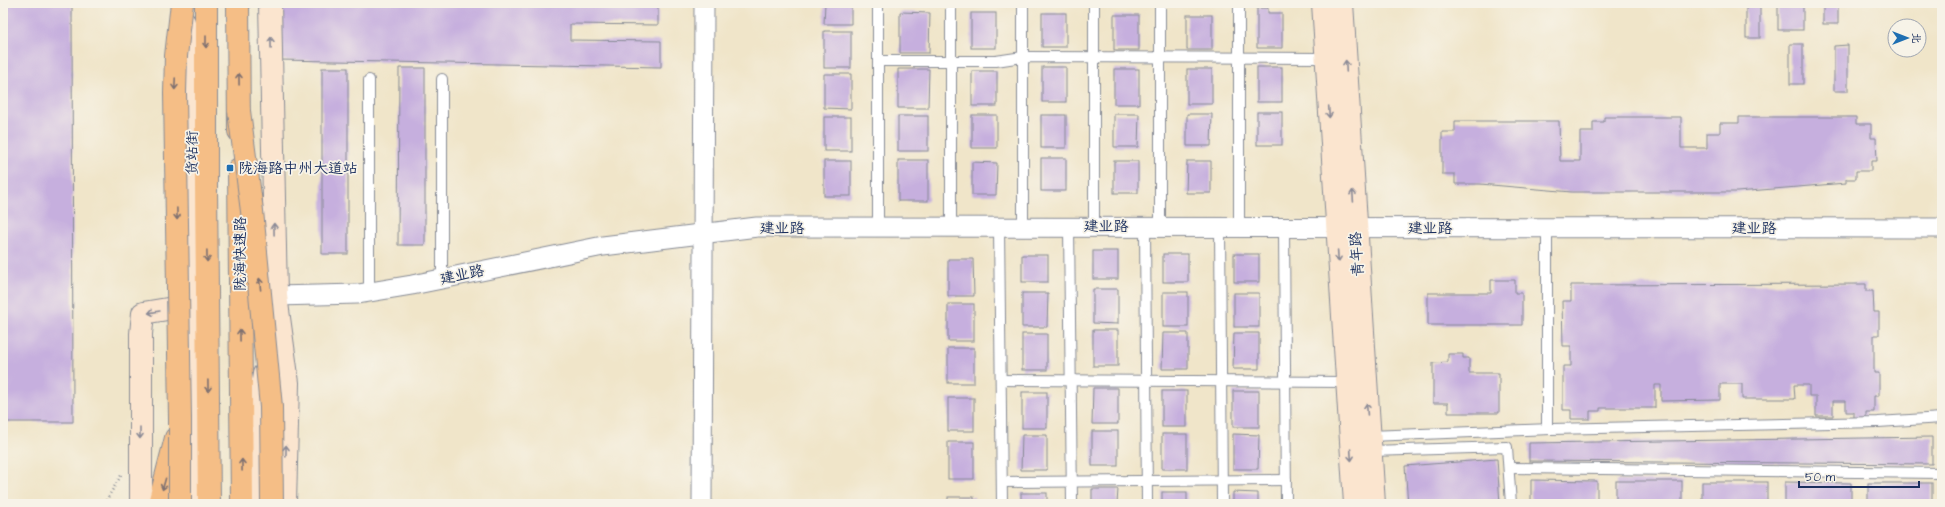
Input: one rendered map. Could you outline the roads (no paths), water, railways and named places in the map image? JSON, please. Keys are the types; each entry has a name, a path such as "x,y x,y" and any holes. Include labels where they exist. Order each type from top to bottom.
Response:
{"highway":[{"path":"180,504 175,93 176,56 182,3"},
{"path":"206,3 209,504"},
{"name":"陇海快速路","path":"238,3 242,504"},
{"path":"240,111 252,211 271,407 272,504"},
{"path":"159,504 180,419"}],"street":[{"name":"货站街","path":"182,3 192,91 192,504"},
{"path":"270,3 276,296 288,383 285,504"},
{"path":"702,504 704,3"},
{"name":"青年路","path":"1323,3 1326,58 1370,444 1374,504"},
{"name":"青年路","path":"1342,3 1346,228 1346,382 1354,504"},
{"name":"建业路","path":"276,296 358,294 442,279 602,246 757,227 1220,226 1346,228 1942,228"},
{"path":"259,504 259,407 276,296"},
{"path":"141,504 141,334 143,314 192,305"}],"lane":[{"path":"878,3 878,227"},
{"path":"951,3 951,227"},
{"path":"1023,3 1023,227"},
{"path":"1094,3 1094,226"},
{"path":"1147,504 1146,381 1160,58 1160,3"},
{"path":"1239,3 1239,227"},
{"path":"878,61 996,61 1023,57 1326,58"},
{"path":"442,79 442,279"},
{"path":"369,80 369,292"},
{"path":"1069,226 1072,504"},
{"path":"1220,226 1222,504"},
{"path":"999,227 1002,504"},
{"path":"1284,227 1286,504"},
{"path":"1546,228 1546,429"},
{"path":"1000,380 1346,382"},
{"path":"1370,444 1546,429 1878,422 1942,418"},
{"path":"1370,444 1507,447 1511,504"},
{"path":"1509,468 1942,473"},
{"path":"1002,482 1286,480"}],"place":[{"name":"陇海路中州大道站","path":"230,168"}]}
